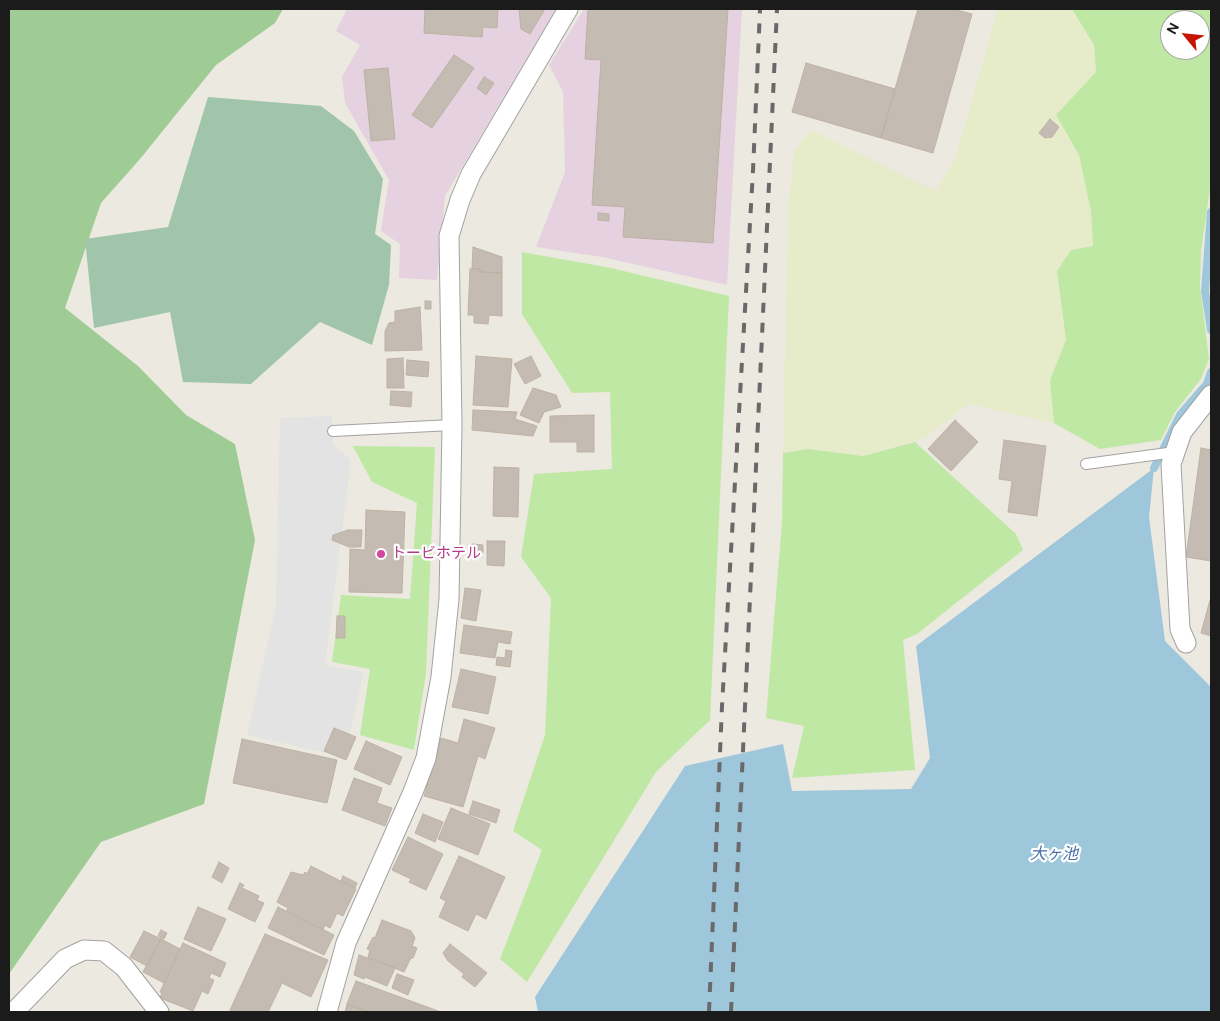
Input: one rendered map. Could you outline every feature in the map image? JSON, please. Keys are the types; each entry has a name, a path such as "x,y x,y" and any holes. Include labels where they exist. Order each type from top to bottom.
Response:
{"street":[{"path":"327,1012 346,943 413,792 426,758 441,677 449,599 452,426 449,236 460,200 471,174 568,9"},
{"path":"1186,643 1180,629 1176,586 1171,464 1182,432 1211,395"},
{"path":"14,1012 65,958 84,950 104,951 124,967 158,1012"}],"lane":[{"path":"333,431 452,426"},
{"path":"1086,464 1174,452"}],"shaded area":[{"path":"347,9 556,9 445,196 437,280 399,278 400,244 381,231 389,180 345,103 342,77 360,45 336,31"},
{"path":"584,9 742,9 727,285 602,257 536,247 565,172 563,92 549,65"},
{"path":"332,416 333,445 351,460 325,665 364,672 344,757 247,735 276,605 280,418"}],"green space":[{"path":"9,9 283,9 275,23 216,65 140,159 101,203 65,308 138,366 186,415 235,444 255,540 204,804 101,842 9,974"},
{"path":"998,9 1072,9 1094,45 1096,72 1056,115 1079,155 1091,211 1093,246 1071,250 1059,290 1066,340 1050,380 1054,423 968,404 924,439 863,456 808,449 783,453 788,210 794,152 810,130 936,191 956,156"},
{"path":"1072,9 1211,9 1211,182 1201,251 1200,287 1209,359 1201,379 1175,412 1161,440 1100,449 1054,423 1050,380 1066,340 1057,271 1071,250 1093,246 1091,211 1079,155 1056,115 1096,72 1094,45"},
{"path":"208,97 321,106 354,131 383,179 375,234 391,245 389,285 372,345 320,322 251,384 183,382 170,312 94,328 85,239 168,227"},
{"path":"522,252 611,268 729,296 710,720 656,772 527,982 500,959 542,850 513,831 545,735 551,598 521,557 534,474 612,469 610,392 572,393 522,314"},
{"path":"915,442 1016,534 1023,550 917,634 903,640 915,770 792,778 804,726 766,718 782,522 783,453 808,449 863,456"},
{"path":"353,446 435,447 426,673 414,750 360,735 370,669 332,662 341,595 410,599 417,503 372,482"}],"water":[{"name":"大ヶ池","path":"1154,468 1149,517 1165,641 1211,687 1211,1012 538,1012 535,997 685,766 783,744 792,791 911,789 930,758 916,646"}],"building":[{"path":"425,9 498,9 497,28 483,27 482,37 424,33"},
{"path":"519,9 545,9 530,34 521,29"},
{"path":"588,9 728,9 713,243 623,237 625,207 592,205 601,60 585,59"},
{"path":"918,9 953,9 972,14 933,153 881,138"},
{"path":"454,55 474,68 432,128 412,115"},
{"path":"806,63 895,89 881,138 792,112"},
{"path":"388,68 395,139 371,141 364,70"},
{"path":"484,77 494,83 486,95 477,88"},
{"path":"1050,119 1059,127 1052,137 1045,138 1039,133"},
{"path":"598,213 609,214 609,221 598,220"},
{"path":"473,247 502,257 502,273 480,272 480,269 472,269"},
{"path":"470,269 480,269 480,272 502,273 502,316 489,315 488,324 474,323 474,315 468,315"},
{"path":"425,301 431,301 431,309 425,309"},
{"path":"420,307 422,350 385,351 385,331 389,323 395,322 395,311"},
{"path":"476,356 512,359 508,407 473,405"},
{"path":"531,356 541,376 525,384 514,364"},
{"path":"403,358 404,388 387,388 387,359"},
{"path":"407,360 429,362 428,377 406,375"},
{"path":"533,388 556,395 561,407 544,412 539,423 520,415"},
{"path":"391,391 412,392 411,407 390,405"},
{"path":"473,410 517,412 515,419 537,426 533,436 472,430"},
{"path":"594,415 594,452 577,452 577,442 550,442 550,416"},
{"path":"955,420 978,442 951,471 928,449"},
{"path":"1004,440 1046,446 1037,516 1008,512 1012,481 999,479"},
{"path":"1201,448 1211,450 1211,561 1186,557"},
{"path":"494,467 519,468 518,517 493,516"},
{"path":"366,510 405,512 402,593 349,592 350,549 365,550"},
{"path":"348,530 362,530 361,547 349,547 332,540 333,535"},
{"path":"487,541 505,541 504,566 487,565"},
{"path":"472,544 483,545 483,553 471,553"},
{"path":"465,588 481,590 476,621 461,618"},
{"path":"1211,600 1211,636 1201,633"},
{"path":"337,616 345,616 345,638 336,638"},
{"path":"464,625 512,632 510,644 498,642 495,658 460,653"},
{"path":"506,650 512,651 510,667 496,665 497,657 505,658"},
{"path":"461,669 496,677 488,714 452,707"},
{"path":"464,719 495,728 485,759 478,756 463,807 424,796 441,738 458,743"},
{"path":"334,728 356,737 346,760 324,751"},
{"path":"242,739 337,760 327,803 233,783"},
{"path":"366,741 402,757 390,785 354,769"},
{"path":"354,778 382,788 377,803 392,808 385,826 342,810"},
{"path":"473,801 500,810 496,823 469,814"},
{"path":"451,808 490,824 478,855 438,839"},
{"path":"423,814 443,822 435,842 415,833"},
{"path":"408,837 443,854 426,890 409,882 411,879 392,870"},
{"path":"459,856 505,877 486,919 476,914 468,931 439,917 446,901 440,898"},
{"path":"219,862 229,868 222,883 212,877"},
{"path":"311,866 356,889 343,916 337,913 330,928 325,925 323,930 286,912 288,908 277,902 291,872 303,875 305,872 307,874"},
{"path":"343,876 357,883 355,888 341,881"},
{"path":"240,883 244,885 242,888 259,896 257,900 264,903 255,922 228,909"},
{"path":"198,907 226,919 211,951 184,939"},
{"path":"278,907 334,935 324,955 268,928"},
{"path":"382,920 411,931 415,938 412,946 417,948 404,972 368,957 370,950 367,949 373,937 375,938"},
{"path":"161,930 167,933 164,939 158,936"},
{"path":"144,931 161,939 147,966 130,957"},
{"path":"265,934 328,960 311,997 282,983 268,1012 235,1012 230,1010"},
{"path":"161,939 180,949 164,983 143,972"},
{"path":"183,943 226,963 220,977 211,973 209,978 214,980 208,994 202,991 193,1011 160,998 162,993 160,992"},
{"path":"450,944 487,973 475,987 462,977 464,974 448,961 443,953"},
{"path":"359,955 395,968 387,986 365,977 364,979 354,975"},
{"path":"397,974 414,980 408,995 392,988"},
{"path":"356,981 441,1012 369,1012 347,1004"},
{"path":"347,1004 369,1012 345,1012"}],"waterway":[{"path":"1211,212 1205,291 1211,330"},
{"path":"1154,468 1180,415 1207,384 1211,372"}],"railway":[{"path":"709,1012 722,706 753,171 760,9"},
{"path":"731,1012 777,9"}],"place":[{"name":"トービホテル","path":"381,554"}]}
